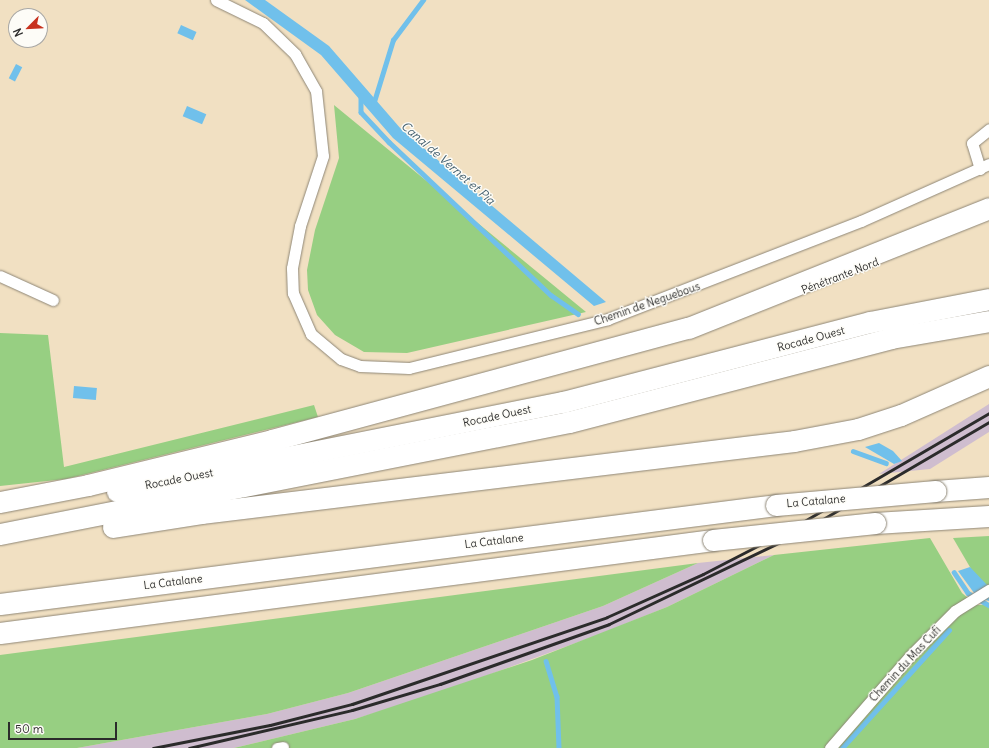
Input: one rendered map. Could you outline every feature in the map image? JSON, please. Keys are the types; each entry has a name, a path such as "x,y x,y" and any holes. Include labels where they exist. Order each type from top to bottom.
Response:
{"highway":[{"path":"0,502 88,485 272,440 688,328 989,208"},
{"name":"Pénétrante Nord","path":"688,328 759,306 989,217"},
{"path":"683,374 868,312 989,288"},
{"name":"Rocade Ouest","path":"0,514 355,445 683,374 870,322 989,299"},
{"name":"Rocade Ouest","path":"0,534 570,422 891,338 989,321"},
{"path":"0,543 208,512 794,441 858,429 894,418 989,376"},
{"name":"La Catalane","path":"0,604 776,505 935,490 989,487"},
{"path":"0,633 713,540 875,523 989,516"}],"street":[{"name":"Chemin de Neguebous","path":"216,0 263,22 295,54 316,91 323,156 300,226 292,268 293,293 303,322 325,347 348,362 384,370 417,366 608,319 861,221 985,166"},
{"path":"985,166 972,143 989,129"},
{"path":"0,276 53,300"},
{"name":"Chemin du Mas Cufi","path":"830,748 910,656 970,600 989,590"}],"shaded area":[{"path":"989,404 989,432 930,469 879,474"},
{"path":"774,555 667,607 595,636 442,692 355,719 234,748 77,748 267,714 348,693 603,606 698,563"}],"green space":[{"path":"334,105 586,312 407,353 364,352 335,335 317,315 308,290 307,270 315,230 339,158"},
{"path":"0,333 48,335 64,467 314,405 318,417 66,479 0,486"},
{"path":"989,536 989,585 987,586 974,574 953,538"},
{"path":"930,538 962,593 976,605 989,605 989,748 234,748 355,719 532,660 667,607 774,555"},
{"path":"698,563 603,606 348,693 267,714 77,748 0,748 0,655"}],"water":[{"name":"Canal de Vernet et Pia","path":"245,0 265,0 329,46 401,129 606,302 594,306 393,138 321,55"},
{"path":"181,25 197,32 193,40 177,33"},
{"path":"16,64 22,67 15,81 9,78"},
{"path":"187,106 206,114 202,124 183,116"},
{"path":"74,386 97,388 96,400 73,398"},
{"path":"879,443 893,451 902,461 894,464 865,447"},
{"path":"970,567 989,587 989,601 977,597 958,571"}],"waterway":[{"path":"373,105 393,40 423,0"},
{"path":"361,95 361,112 389,142 551,295 578,314"},
{"path":"853,451 886,463"},
{"path":"954,572 968,593 989,605"},
{"path":"842,748 949,630"},
{"path":"546,661 557,696 559,748"}],"railway":[{"path":"153,748 270,725 352,704 607,617 703,574 794,527 989,413"},
{"path":"189,748 352,710 440,684 609,624 799,533 989,422"}]}
